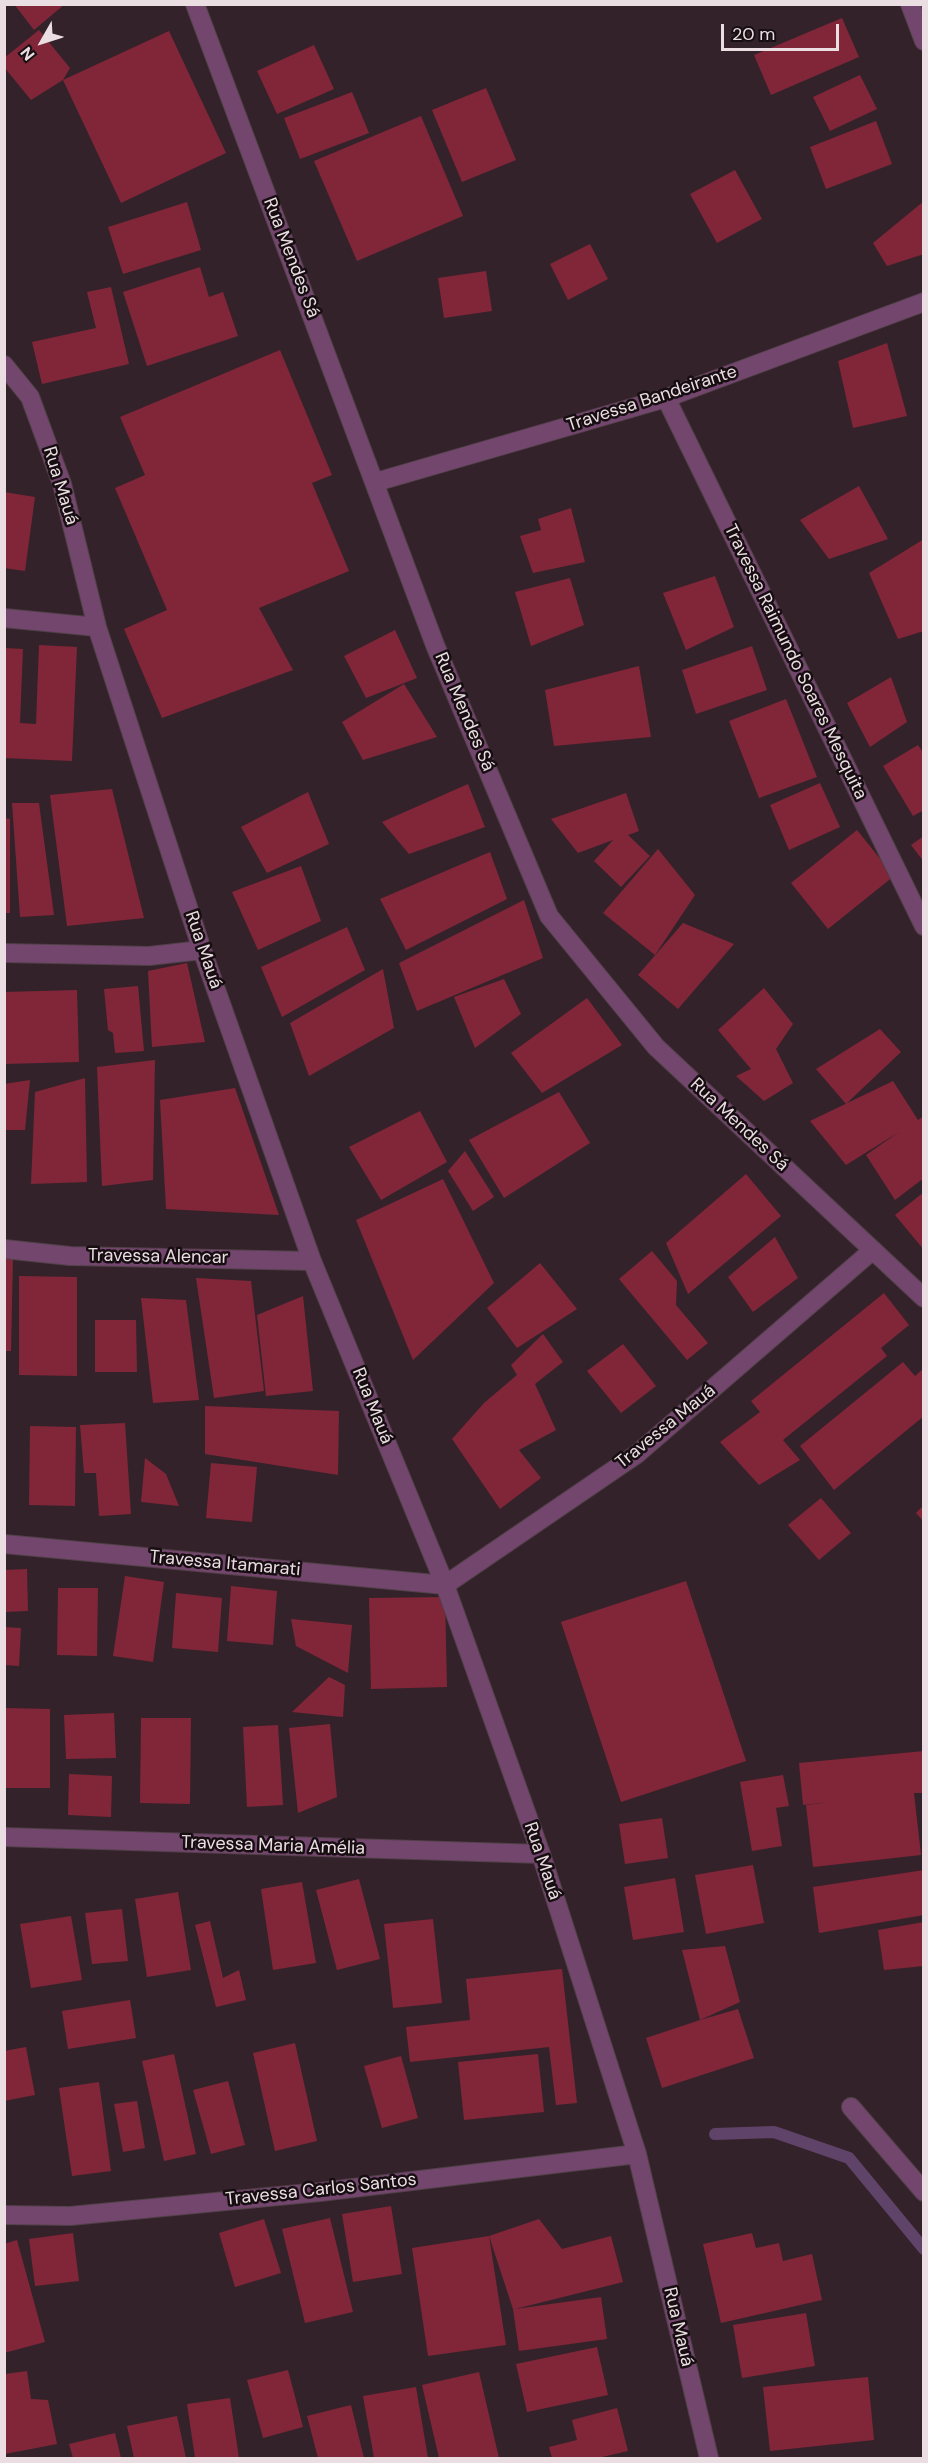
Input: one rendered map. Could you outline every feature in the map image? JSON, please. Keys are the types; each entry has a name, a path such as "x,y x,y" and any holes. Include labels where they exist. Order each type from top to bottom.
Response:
{"street":[{"name":"Rua Mendes Sá","path":"195,4 376,482 435,645 549,916 656,1047 924,1298"},
{"path":"910,4 924,41"},
{"name":"Travessa Bandeirante","path":"376,482 666,398 924,302"},
{"name":"Rua Mauá","path":"4,365 30,398 62,484 97,627 202,950 312,1260 445,1585 541,1854 637,2154 709,2458"},
{"name":"Travessa Raimundo Soares Mesquita","path":"666,398 924,926"},
{"path":"4,618 97,627"},
{"path":"4,953 149,956 202,950"},
{"name":"Travessa Alencar","path":"4,1249 70,1256 312,1260"},
{"name":"Travessa Mauá","path":"445,1585 637,1454 873,1250"},
{"name":"Travessa Itamarati","path":"4,1544 445,1585"},
{"name":"Travessa Maria Amélia","path":"4,1837 541,1854"},
{"path":"852,2107 924,2192"},
{"name":"Travessa Carlos Santos","path":"4,2215 70,2216 320,2192 637,2154"}],"building":[{"path":"14,4 65,4 34,30"},
{"path":"842,18 859,57 771,95 754,55"},
{"path":"39,30 70,68 63,80 31,100 4,67 4,58"},
{"path":"169,31 226,153 121,203 63,80"},
{"path":"314,45 334,89 277,114 257,71"},
{"path":"860,75 877,109 830,131 813,97"},
{"path":"486,88 516,160 462,182 432,110"},
{"path":"352,92 369,133 300,159 284,118"},
{"path":"421,116 463,216 357,261 314,161"},
{"path":"876,121 892,164 826,189 810,147"},
{"path":"735,170 762,219 717,243 690,194"},
{"path":"924,201 924,254 887,266 873,243"},
{"path":"187,202 201,250 123,274 108,227"},
{"path":"590,244 608,279 568,300 550,264"},
{"path":"200,267 209,297 223,292 238,336 147,366 123,292"},
{"path":"486,271 492,311 444,318 438,278"},
{"path":"111,287 129,364 42,384 32,342 96,328 87,292"},
{"path":"887,343 907,416 853,428 838,361"},
{"path":"280,350 332,475 312,483 349,571 259,608 293,670 162,718 124,629 167,610 115,488 145,475 120,417"},
{"path":"859,486 888,539 829,559 800,520"},
{"path":"4,492 35,497 25,571 4,568"},
{"path":"571,508 585,562 533,573 520,536 541,530 538,519"},
{"path":"924,539 924,631 898,639 869,573"},
{"path":"715,576 734,627 686,650 663,593"},
{"path":"570,578 584,625 531,646 515,592"},
{"path":"395,630 417,678 366,698 344,656"},
{"path":"39,645 77,647 72,761 4,758 4,648 23,649 20,723 36,724"},
{"path":"752,646 767,690 696,714 682,670"},
{"path":"639,666 651,737 554,746 545,690"},
{"path":"891,677 907,722 870,747 847,703"},
{"path":"404,684 437,737 363,760 342,722"},
{"path":"786,699 817,777 759,798 729,721"},
{"path":"918,745 924,754 924,810 913,816 883,766"},
{"path":"820,783 840,827 789,850 770,805"},
{"path":"468,784 485,827 409,854 382,822"},
{"path":"112,789 144,918 67,926 50,795"},
{"path":"308,792 329,844 267,873 241,827"},
{"path":"626,793 639,831 628,835 650,856 621,887 594,861 613,840 578,853 551,819"},
{"path":"12,803 39,803 54,915 20,917"},
{"path":"4,818 10,819 10,913 4,913"},
{"path":"857,830 894,876 828,929 791,883"},
{"path":"924,836 924,862 911,845"},
{"path":"658,849 695,895 655,955 603,913"},
{"path":"490,852 507,899 406,950 380,899"},
{"path":"301,866 321,921 258,950 232,892"},
{"path":"524,900 543,958 417,1011 399,963"},
{"path":"683,923 734,944 678,1009 638,975"},
{"path":"347,927 365,970 282,1017 261,967"},
{"path":"187,963 205,1042 152,1047 148,971"},
{"path":"383,969 394,1028 309,1076 290,1023"},
{"path":"504,979 521,1014 475,1048 454,997"},
{"path":"138,986 144,1051 115,1053 113,1033 108,1030 104,989"},
{"path":"764,988 793,1024 776,1049 793,1083 764,1101 736,1076 751,1069 718,1030"},
{"path":"77,990 79,1062 4,1064 4,992"},
{"path":"587,998 622,1045 542,1093 511,1053"},
{"path":"880,1029 901,1052 846,1104 816,1069"},
{"path":"155,1060 153,1180 102,1186 97,1067"},
{"path":"85,1078 87,1182 31,1184 35,1092"},
{"path":"30,1080 25,1130 4,1130 4,1084"},
{"path":"893,1081 918,1120 924,1116 924,1178 895,1200 866,1155 899,1132 846,1165 810,1121"},
{"path":"235,1088 279,1215 166,1209 160,1100"},
{"path":"559,1092 590,1143 504,1198 469,1140"},
{"path":"420,1111 447,1162 381,1200 349,1147"},
{"path":"465,1151 494,1197 473,1211 448,1171"},
{"path":"746,1174 781,1216 688,1294 666,1243"},
{"path":"443,1179 494,1283 413,1360 356,1220"},
{"path":"924,1192 924,1250 895,1215"},
{"path":"775,1237 798,1278 753,1312 728,1277"},
{"path":"652,1251 677,1281 676,1305 708,1343 687,1360 619,1279"},
{"path":"4,1258 13,1258 11,1351 4,1351"},
{"path":"540,1263 577,1309 517,1348 487,1308"},
{"path":"19,1276 77,1277 77,1376 19,1375"},
{"path":"196,1278 251,1281 264,1391 214,1398"},
{"path":"884,1293 909,1325 881,1348 887,1356 783,1440 800,1460 759,1485 720,1442 760,1412 751,1401"},
{"path":"303,1296 313,1391 266,1396 257,1315"},
{"path":"141,1298 186,1300 199,1400 153,1403"},
{"path":"95,1320 136,1320 137,1372 95,1372"},
{"path":"543,1334 563,1362 535,1384 556,1430 519,1450 541,1478 500,1509 452,1439 484,1403 517,1375 511,1365"},
{"path":"623,1344 656,1386 621,1413 587,1371"},
{"path":"903,1362 915,1376 924,1368 924,1416 834,1490 800,1446"},
{"path":"205,1406 339,1411 338,1475 205,1454"},
{"path":"125,1423 131,1514 99,1516 96,1473 84,1473 80,1425"},
{"path":"30,1426 76,1427 75,1506 29,1505"},
{"path":"145,1458 166,1474 179,1506 141,1502"},
{"path":"211,1463 257,1467 252,1522 206,1518"},
{"path":"821,1498 851,1533 819,1560 788,1525"},
{"path":"924,1505 924,1522 916,1513"},
{"path":"27,1569 28,1611 4,1612 4,1570"},
{"path":"125,1576 164,1582 153,1662 113,1656"},
{"path":"686,1581 746,1761 621,1802 561,1622"},
{"path":"231,1586 277,1591 273,1645 227,1641"},
{"path":"58,1588 98,1588 97,1656 57,1655"},
{"path":"176,1593 222,1598 218,1652 172,1648"},
{"path":"445,1597 447,1687 371,1689 369,1598"},
{"path":"291,1619 352,1625 348,1673 296,1646"},
{"path":"4,1627 21,1628 19,1666 4,1665"},
{"path":"329,1677 345,1685 343,1717 292,1712"},
{"path":"5,1708 50,1709 50,1788 5,1788"},
{"path":"114,1713 116,1758 66,1759 64,1715"},
{"path":"141,1718 191,1718 190,1804 140,1803"},
{"path":"330,1724 337,1797 298,1813 289,1728"},
{"path":"278,1725 283,1805 247,1807 243,1727"},
{"path":"924,1751 924,1793 914,1793 921,1855 813,1867 806,1805 830,1802 803,1805 799,1763"},
{"path":"69,1774 112,1776 111,1817 68,1815"},
{"path":"783,1775 789,1806 776,1808 782,1846 752,1851 740,1782"},
{"path":"662,1818 668,1858 625,1864 619,1824"},
{"path":"753,1865 764,1923 706,1934 695,1875"},
{"path":"924,1870 924,1915 819,1933 813,1887"},
{"path":"675,1878 684,1932 633,1940 624,1887"},
{"path":"359,1879 380,1959 337,1970 316,1890"},
{"path":"302,1882 316,1963 273,1970 261,1889"},
{"path":"178,1892 191,1970 147,1977 135,1899"},
{"path":"122,1909 128,1961 92,1964 85,1913"},
{"path":"71,1916 82,1980 31,1988 20,1924"},
{"path":"433,1919 442,2003 393,2008 384,1924"},
{"path":"210,1921 223,1978 239,1970 246,2000 216,2007 195,1925"},
{"path":"924,1922 924,1966 884,1970 878,1930"},
{"path":"725,1946 740,2002 700,2020 682,1950"},
{"path":"562,1969 577,2103 556,2105 549,2047 410,2062 406,2027 470,2020 466,1979"},
{"path":"130,2000 136,2038 68,2049 62,2011"},
{"path":"738,2009 754,2058 662,2088 646,2038"},
{"path":"295,2043 317,2141 275,2151 253,2053"},
{"path":"26,2047 35,2095 4,2101 4,2051"},
{"path":"174,2054 196,2154 164,2161 142,2061"},
{"path":"538,2054 544,2112 464,2120 458,2062"},
{"path":"401,2056 418,2118 382,2128 364,2066"},
{"path":"228,2081 245,2145 211,2154 193,2090"},
{"path":"99,2082 111,2171 72,2176 59,2088"},
{"path":"137,2101 145,2148 123,2152 114,2104"},
{"path":"391,2206 402,2274 353,2282 342,2214"},
{"path":"330,2218 353,2312 305,2323 282,2229"},
{"path":"264,2219 281,2273 235,2287 219,2233"},
{"path":"539,2219 562,2249 611,2236 623,2282 515,2309 601,2297 607,2339 519,2351 513,2309 489,2236"},
{"path":"73,2233 79,2281 35,2286 29,2239"},
{"path":"752,2233 756,2248 779,2243 783,2261 812,2254 822,2300 721,2323 703,2244"},
{"path":"489,2236 506,2345 428,2356 412,2248"},
{"path":"17,2240 45,2342 4,2353 4,2244"},
{"path":"806,2313 815,2366 742,2378 733,2325"},
{"path":"597,2347 608,2395 527,2412 516,2364"},
{"path":"288,2370 303,2427 263,2438 247,2380"},
{"path":"27,2371 31,2399 48,2400 57,2444 5,2454 5,2374"},
{"path":"479,2372 499,2458 439,2458 422,2385"},
{"path":"868,2377 874,2440 770,2451 763,2387"},
{"path":"416,2387 428,2458 374,2458 363,2396"},
{"path":"230,2398 239,2458 195,2458 187,2404"},
{"path":"351,2405 364,2458 318,2458 307,2416"},
{"path":"617,2408 628,2451 598,2458 552,2458 549,2447 577,2440 572,2420"},
{"path":"177,2416 186,2458 134,2458 127,2426"},
{"path":"115,2433 121,2458 73,2458 69,2444"}],"waterway":[{"path":"715,2134 774,2132 849,2158 924,2249"}]}
